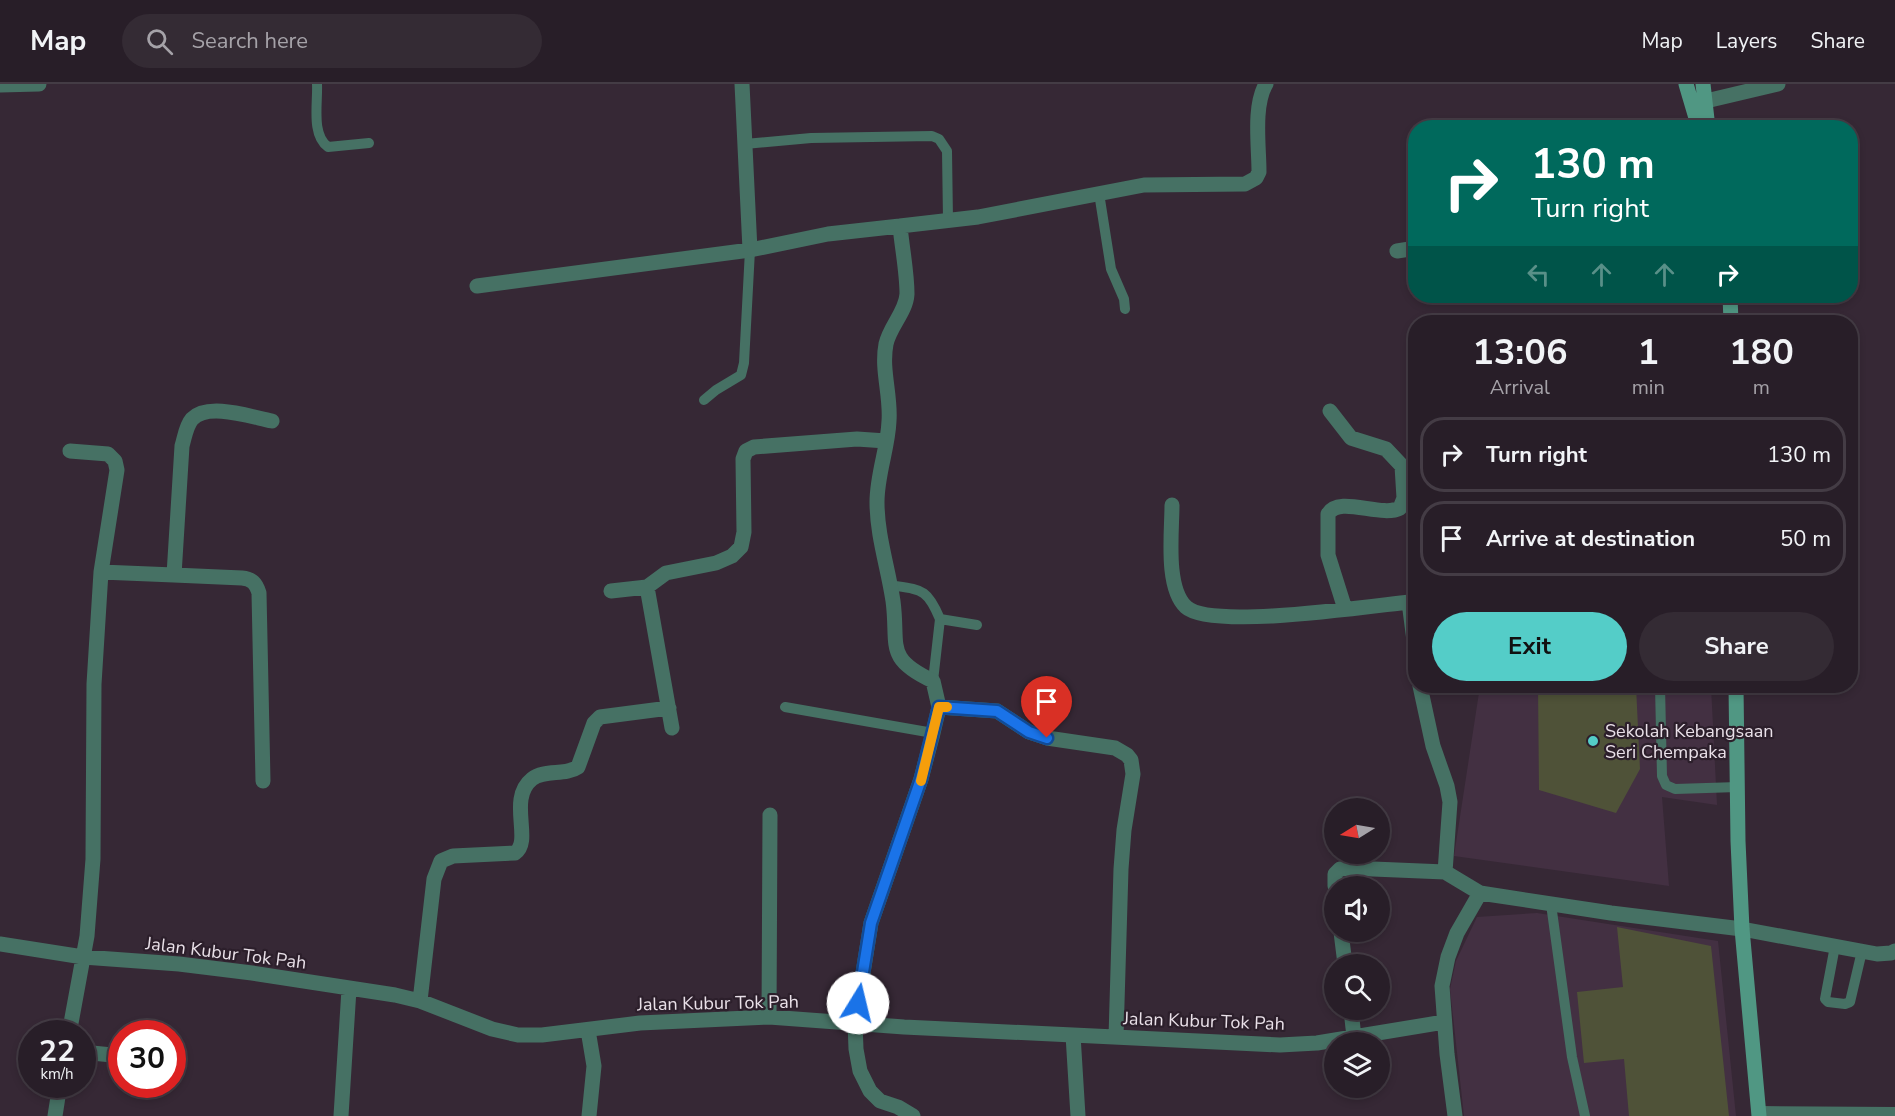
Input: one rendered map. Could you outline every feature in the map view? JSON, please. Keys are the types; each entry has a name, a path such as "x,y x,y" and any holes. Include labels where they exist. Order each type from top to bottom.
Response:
{"main road":[{"path":"1686,84 1696,120"},
{"path":"1702,84 1707,120"},
{"path":"1736,693 1742,929 1759,1113"}],"street":[{"path":"0,85 39,84"},
{"path":"742,84 750,250"},
{"path":"477,286 750,250 828,234 978,216 1144,185 1245,184 1256,178 1259,172 1258,109 1260,93 1266,84"},
{"path":"1706,101 1778,84"},
{"path":"900,226 907,293 905,305 886,342 884,359 890,420 877,501 879,538 893,600 895,643 900,659 912,671 933,681 939,707 921,779 871,923 855,1023 860,1071 870,1091 880,1101 898,1107 913,1116"},
{"path":"1397,250 1408,249"},
{"path":"174,574 182,446 187,426 193,417 202,411 215,410 272,421"},
{"path":"1330,411 1351,438 1388,450 1408,465"},
{"path":"611,591 647,587 666,573 716,563 732,556 741,547 744,532 743,455 749,448 834,440 886,441"},
{"path":"70,452 108,454 115,461 117,471 101,572 94,684 93,860 83,957 72,1020"},
{"path":"1345,609 1328,555 1328,514 1330,510 1340,506 1390,511 1400,508 1408,472"},
{"path":"1172,505 1172,575 1176,589 1187,608 1200,614 1244,618 1408,603"},
{"path":"101,572 242,578 250,579 256,584 259,593 262,781"},
{"path":"647,587 672,728"},
{"path":"1422,693 1433,746 1450,802 1445,872"},
{"path":"939,707 997,711 1029,732 1047,738 1115,748 1131,760 1133,774 1124,830 1121,869 1116,1037"},
{"path":"420,1001 434,879 441,861 453,856 514,854 518,851 521,842 520,799 532,779 570,771 578,767 594,723 600,717 669,708"},
{"path":"769,1017 770,815"},
{"path":"1335,876 1340,869 1349,868 1445,872 1480,893 1742,929 1877,954 1895,951"},
{"path":"1455,1116 1442,986 1448,957 1457,933 1480,893"},
{"name":"Jalan Kubur Tok Pah","path":"0,944 83,957 179,964 395,994 420,1001 492,1029 518,1035 542,1035 640,1023 769,1017 1280,1045 1324,1042"},
{"path":"341,1116 350,989"},
{"name":"Jalan Kubur Tok Pah","path":"1384,1032 1444,1022"},
{"path":"588,1030 594,1066 589,1116"},
{"path":"1073,1035 1078,1116"},
{"path":"54,1116 57,1098"}],"lane":[{"path":"317,84 318,134 321,142 328,147 369,143"},
{"path":"746,144 811,138 932,136 939,139 947,151 948,220"},
{"path":"1099,193 1110,269 1124,299 1125,309"},
{"path":"704,400 741,375 744,363 750,250"},
{"path":"889,585 914,588 924,592 932,599 940,619 933,681"},
{"path":"940,619 977,625"},
{"path":"1660,693 1662,777 1666,785 1675,789 1738,787"},
{"path":"785,707 933,733"},
{"path":"1551,904 1572,1057 1585,1116"},
{"path":"1835,946 1825,999 1827,1002 1845,1004 1850,1002 1862,951"},
{"path":"1759,1113 1895,1112"}],"shaded area":[{"name":"Sekolah Kebangsaan Seri Chempaka","path":"1479,693 1711,693 1717,805 1662,797 1669,886 1454,856"},
{"path":"1537,913 1718,941 1736,1116 1464,1116 1450,989 1456,961 1477,917"}],"green space":[{"path":"1538,693 1636,693 1640,769 1616,813 1539,790"},
{"path":"1617,927 1711,946 1729,1116 1629,1116 1624,1059 1584,1063 1577,992 1623,987"}],"slow traffic":[{"path":"921,781 939,707 947,707"}],"place":[{"name":"Sekolah Kebangsaan Seri Chempaka","path":"1593,741"}],"route":[{"path":"858,1003 871,923 921,779 939,707 997,711 1029,732 1047,738"}]}
